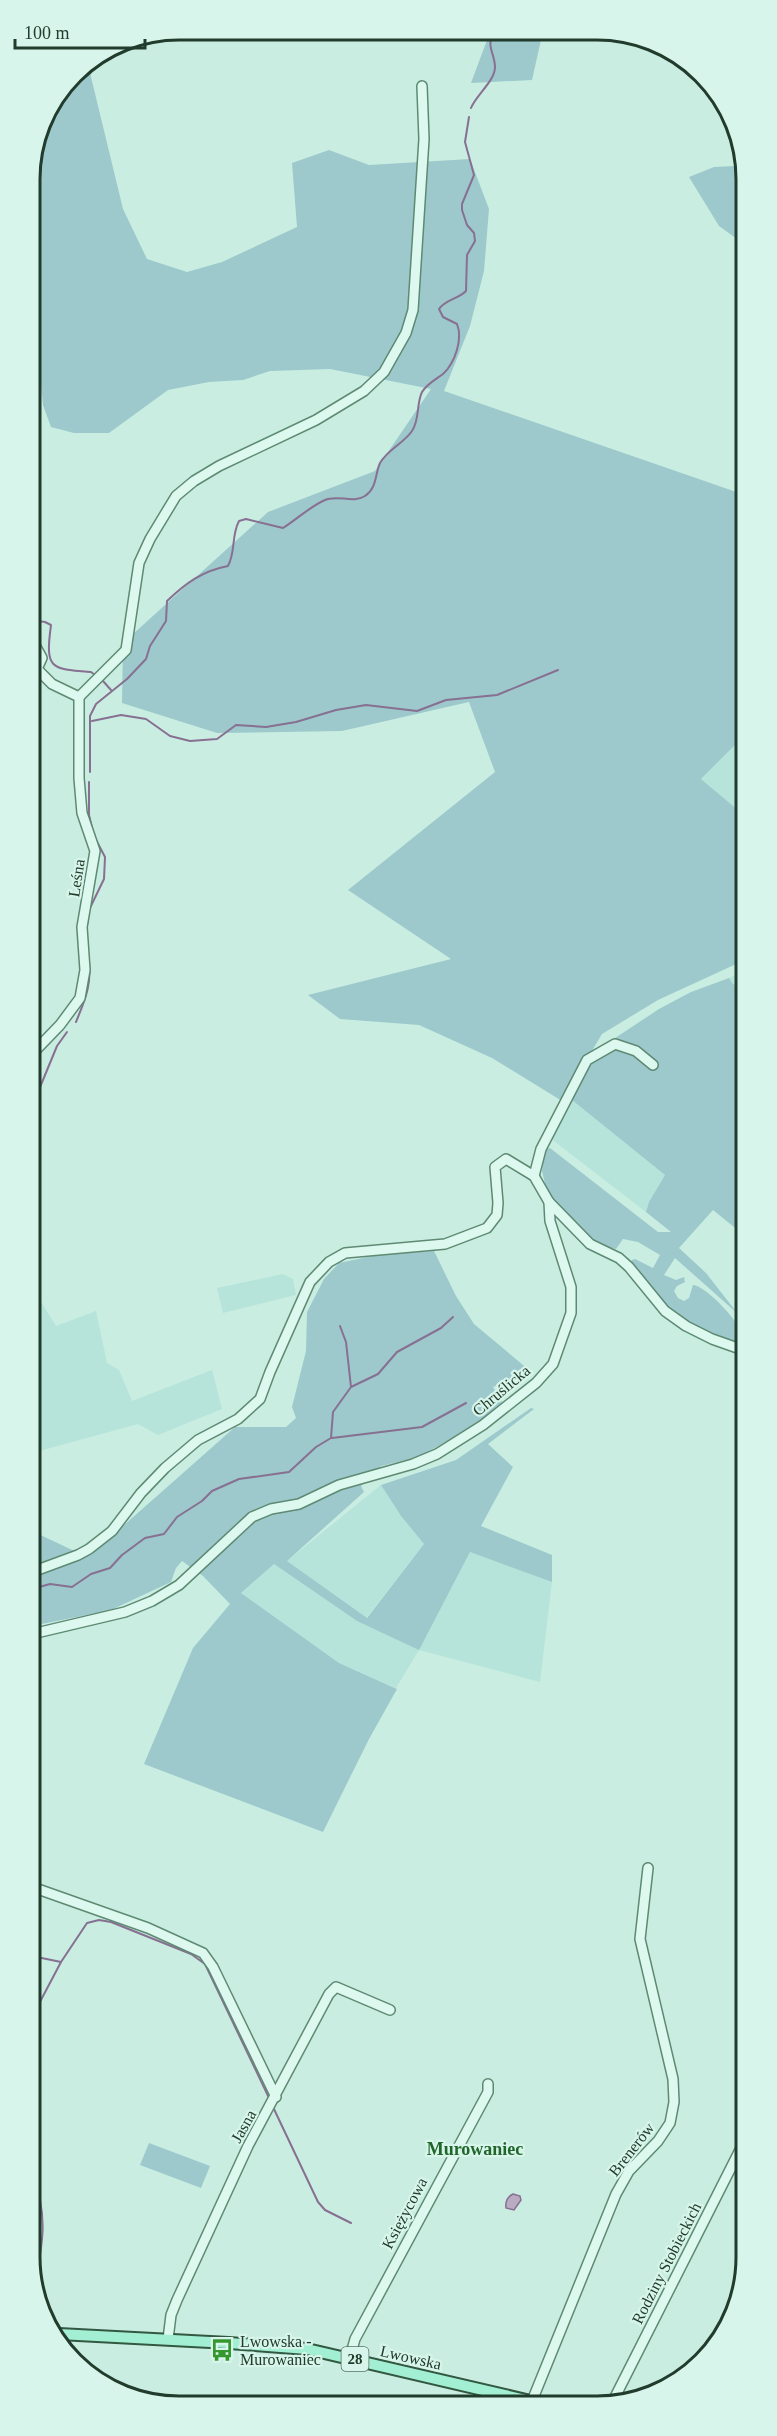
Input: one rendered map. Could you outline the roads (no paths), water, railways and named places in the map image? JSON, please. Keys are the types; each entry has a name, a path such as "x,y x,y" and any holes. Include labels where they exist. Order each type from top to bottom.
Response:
{"main road":[{"name":"Lwowska","path":"65,2334 281,2346 350,2358 510,2396"}],"street":[{"path":"41,673 52,684 76,695 126,650 139,563 176,496 194,481 219,466 316,420 364,391 384,372 406,333 413,310 424,139 422,86"},
{"name":"Leśna","path":"41,1044 60,1025 80,998 85,970 82,927 95,851 82,813 76,695"},
{"path":"40,1569 78,1555 112,1532 141,1493 165,1468 198,1440 238,1419 260,1399 310,1282 328,1262 345,1253 445,1244 487,1228 497,1215 495,1167 506,1160 534,1176 540,1149 587,1060 615,1044 636,1051 653,1065"},
{"name":"Chruślicka","path":"40,1632 125,1612 152,1601 179,1585 252,1517 271,1509 299,1504 339,1485 413,1464 436,1454 483,1425 536,1383 553,1364 571,1313 571,1287 550,1221 549,1202 534,1176"},
{"path":"549,1202 590,1244 619,1258 629,1267 665,1311 712,1339 736,1347"},
{"name":"Brenerów","path":"537,2396 616,2194 629,2171 658,2141 670,2123 674,2102 674,2079 640,1939 648,1868"},
{"path":"40,1890 148,1928 203,1953 213,1967 274,2101"},
{"name":"Jasna","path":"168,2339 171,2315 181,2290 248,2146 330,1994 336,1987 390,2010"},
{"name":"Księżycowa","path":"350,2358 355,2339 488,2092 489,2084"},
{"name":"Rodziny Stobieckich","path":"617,2394 736,2158"}],"waterway":[{"path":"471,108 494,72 495,62 490,45 491,40"},
{"path":"90,772 90,716 96,704 127,679 146,659 150,646 166,621 167,601 195,579 210,571 228,566 239,521 246,519 283,528 325,500 330,498 355,499 369,493 383,458 412,431 422,392 451,364 457,350 459,330 457,324 443,317 439,309 466,291 467,255 475,241 474,233 467,225 462,210 462,204 474,175 465,142 469,117"},
{"path":"41,621 51,625 49,650 53,664 67,670 91,672 95,675"},
{"path":"92,721 121,715 146,719 170,736 190,741 217,739 236,725 266,727 366,705 417,711 446,700 497,695 558,670"},
{"path":"103,681 111,690"},
{"path":"89,782 89,815 94,836 105,857 104,879 89,910"},
{"path":"86,931 88,919"},
{"path":"76,1022 89,983 88,957"},
{"path":"41,1086 57,1046 67,1032"},
{"path":"40,1587 50,1584 72,1587 91,1574 110,1568 122,1555 145,1538 164,1534 177,1517 202,1501 212,1491 239,1479 289,1472 316,1447 331,1438 333,1412 351,1387 378,1374 397,1352 441,1328 453,1317"},
{"path":"340,1326 346,1342 351,1387"},
{"path":"332,1438 422,1427 466,1403"},
{"path":"40,2002 61,1962 87,1923 99,1920 111,1922 191,1954 205,1964 270,2100"},
{"path":"40,1958 61,1962"},
{"path":"273,2107 318,2202 325,2210 351,2223"},
{"path":"40,2201 42,2232 40,2251"}],"place":[{"name":"Lwowska - Murowaniec","path":"222,2350"}],"district":[{"name":"Murowaniec","path":"475,2149"}]}
